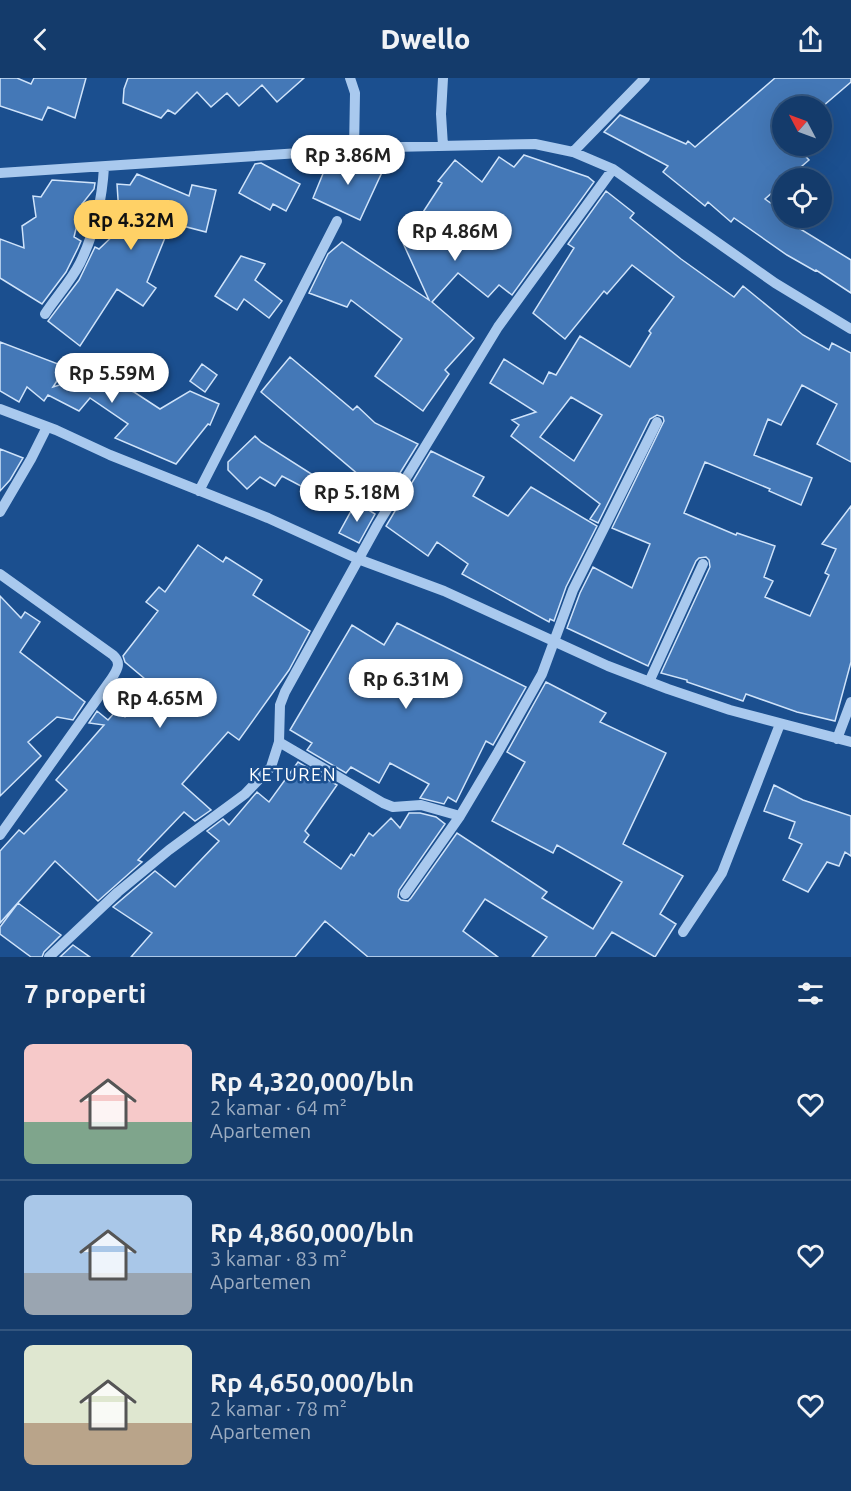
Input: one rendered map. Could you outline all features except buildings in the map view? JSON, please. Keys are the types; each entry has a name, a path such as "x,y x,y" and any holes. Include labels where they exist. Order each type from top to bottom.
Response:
{"street":[{"path":"350,78 355,93 354,144"},
{"path":"443,142 441,114 444,78"},
{"path":"573,152 638,80"},
{"path":"0,173 104,167 354,144 443,142 535,144 573,152 613,170 775,282 851,329"},
{"path":"45,314 79,265 87,247 102,198 104,167"},
{"path":"49,957 118,892 169,850 245,794 271,767 279,742 280,705 285,692 356,563 498,327 613,170"},
{"path":"199,491 337,221"},
{"path":"0,410 268,518 356,563 444,591 608,666 649,682 730,710 851,742"},
{"path":"405,894 460,816 542,674 573,590 657,422"},
{"path":"0,512 47,427"},
{"path":"649,682 703,564"},
{"path":"0,574 117,658 118,666 112,678 0,835"},
{"path":"837,739 851,702"},
{"path":"683,932 722,873 780,724"},
{"path":"279,742 383,803 393,807 421,805 460,816"}],"district":[{"name":"KETUREN","path":"293,775"}]}
